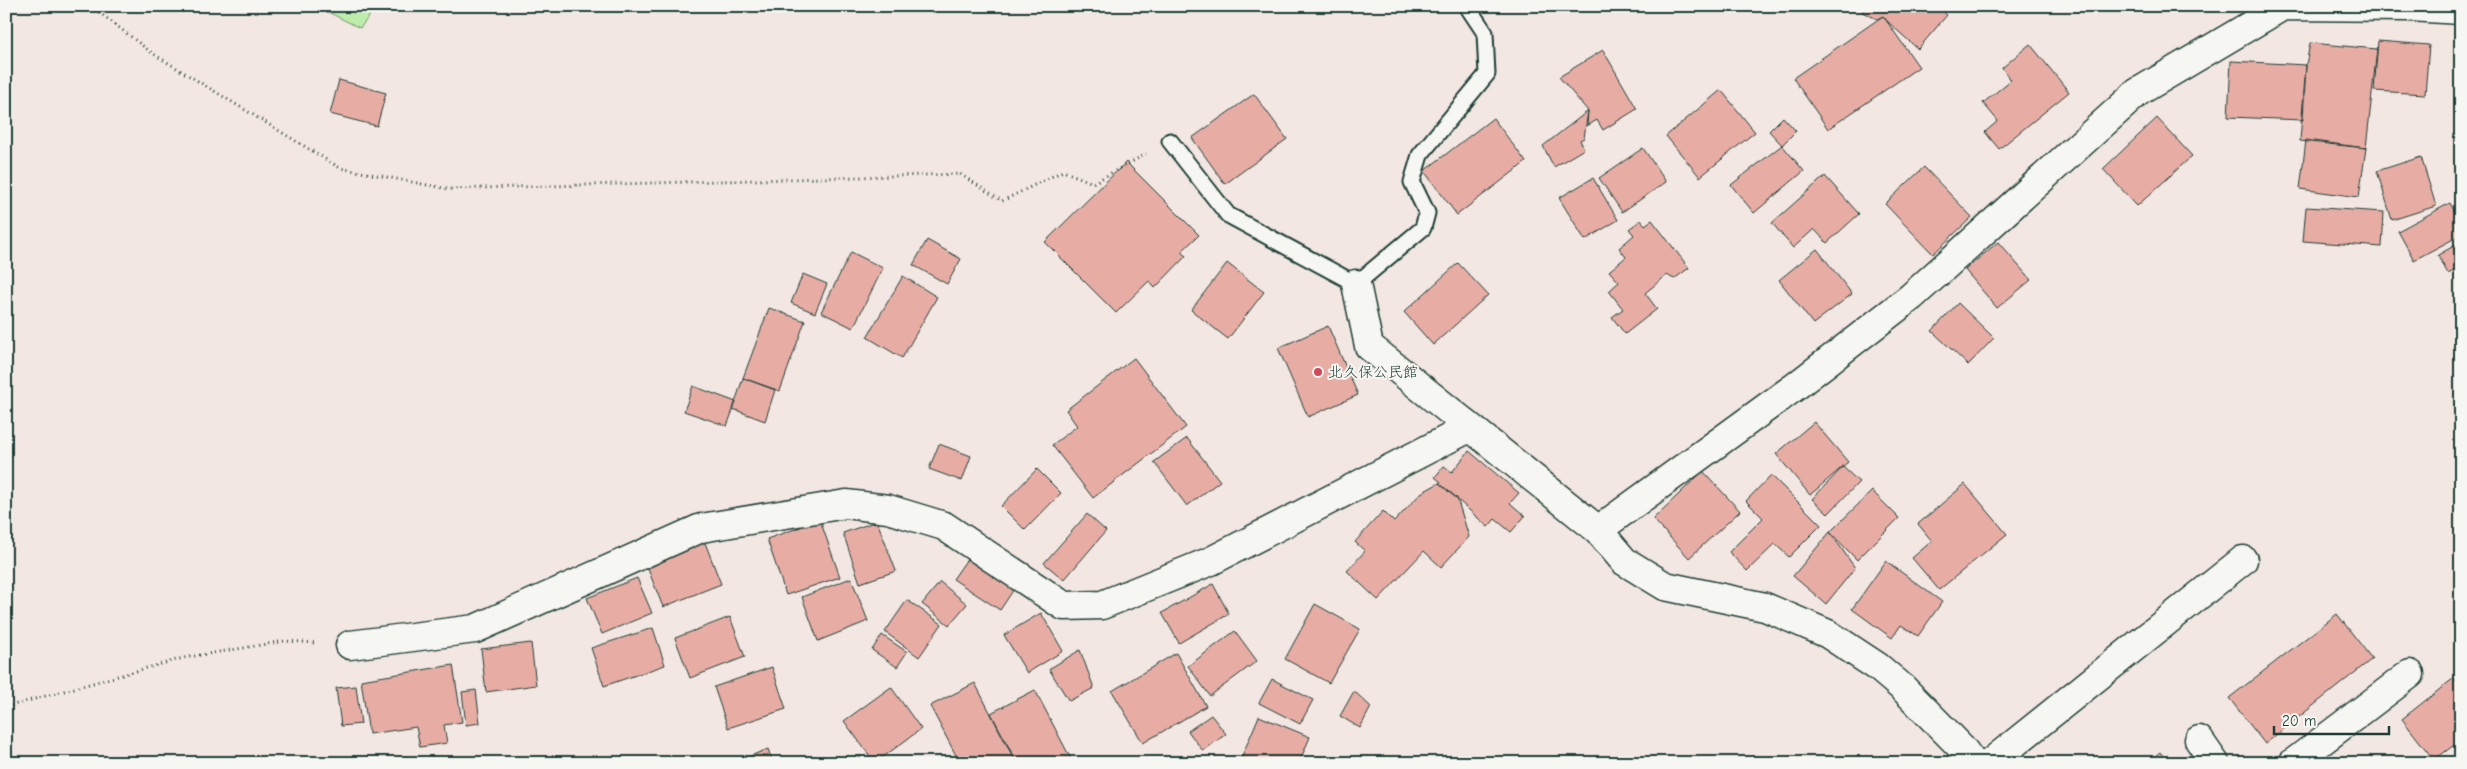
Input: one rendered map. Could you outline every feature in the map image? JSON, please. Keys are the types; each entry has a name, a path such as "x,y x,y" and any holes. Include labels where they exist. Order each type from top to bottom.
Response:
{"street":[{"path":"1598,530 1796,386 1911,297 2138,92 2283,6 2409,7 2461,10"},
{"path":"1356,284 1369,346 1598,530 1624,561 1665,586 1765,607 1828,634 1878,667 1904,689 1961,747 1973,763"},
{"path":"350,645 475,629 701,528 846,504 888,509 944,526 1064,606 1102,605 1211,561 1469,428"},
{"path":"1990,763 2243,560"},
{"path":"2293,763 2410,674"},
{"path":"2199,740 2215,763"}],"lane":[{"path":"1170,141 1228,215 1356,284 1423,228 1428,213 1412,182 1420,155 1487,74 1485,33 1467,6"}],"path":[{"path":"91,6 152,53 340,168 448,189 960,174 1002,201 1063,171 1093,183 1170,141"},
{"path":"6,708 183,658 285,641 350,645"}],"green space":[{"path":"316,6 377,6 360,28"}],"building":[{"path":"1866,6 1937,6 1947,15 1918,49 1883,16 1877,19 1862,12"},
{"path":"1883,16 1919,67 1828,129 1793,78"},
{"path":"2378,41 2429,45 2425,94 2374,91"},
{"path":"2310,43 2377,49 2366,148 2300,141 2306,65"},
{"path":"2030,44 2069,92 1999,149 1985,132 1998,121 1983,103 2011,80 2002,68"},
{"path":"1603,50 1637,109 1603,130 1597,120 1587,126 1588,111 1559,77"},
{"path":"2231,61 2306,65 2303,120 2228,117"},
{"path":"339,80 386,93 377,126 330,114"},
{"path":"1721,90 1755,132 1700,177 1666,136"},
{"path":"1254,94 1287,139 1225,184 1192,138"},
{"path":"1588,111 1584,138 1580,140 1584,149 1554,167 1543,146"},
{"path":"1783,117 1796,131 1782,145 1769,131"},
{"path":"1493,118 1526,162 1457,215 1424,171"},
{"path":"2157,118 2192,156 2137,206 2103,169"},
{"path":"2306,140 2366,148 2359,197 2300,189"},
{"path":"1782,145 1804,171 1754,213 1731,185"},
{"path":"1643,148 1666,182 1622,212 1599,178"},
{"path":"2421,157 2436,206 2392,220 2377,171"},
{"path":"1126,162 1199,235 1181,252 1186,256 1155,288 1149,281 1116,313 1045,242"},
{"path":"1924,167 1972,217 1933,254 1885,204"},
{"path":"1825,176 1859,214 1827,243 1814,229 1793,248 1772,223"},
{"path":"1593,178 1618,220 1585,240 1559,198"},
{"path":"2450,203 2461,223 2461,235 2414,260 2398,231"},
{"path":"2306,207 2384,212 2382,247 2303,241"},
{"path":"1641,220 1645,225 1652,220 1689,268 1674,279 1667,275 1645,293 1657,309 1625,334 1612,317 1623,309 1609,291 1619,282 1609,271 1626,257 1619,248 1634,235 1629,229"},
{"path":"927,240 961,259 947,284 913,265"},
{"path":"1998,242 2031,280 1997,308 1965,270"},
{"path":"2461,242 2461,267 2448,274 2438,255"},
{"path":"1817,249 1852,294 1813,324 1779,280"},
{"path":"851,252 883,268 853,328 821,312"},
{"path":"1227,263 1264,292 1228,339 1191,310"},
{"path":"1458,263 1488,295 1433,345 1404,312"},
{"path":"803,274 827,284 815,313 791,303"},
{"path":"903,276 937,297 902,358 867,337"},
{"path":"1958,303 1994,338 1968,365 1932,331"},
{"path":"769,308 805,321 780,391 743,378"},
{"name":"北久保公民館","path":"1328,326 1358,395 1308,417 1278,348"},
{"path":"1134,358 1186,427 1093,498 1052,445 1077,426 1066,410"},
{"path":"743,378 775,390 765,421 733,409"},
{"path":"693,386 736,402 727,426 684,411"},
{"path":"1814,422 1848,462 1810,495 1776,454"},
{"path":"1187,438 1220,481 1187,506 1154,462"},
{"path":"939,444 971,456 962,481 929,469"},
{"path":"1469,451 1519,493 1510,503 1525,516 1511,532 1495,519 1488,527 1439,483 1441,482 1435,477 1444,466 1452,472"},
{"path":"1843,467 1859,482 1828,514 1812,499"},
{"path":"1037,469 1061,493 1025,530 1001,506"},
{"path":"1703,471 1740,511 1689,558 1653,519"},
{"path":"1771,475 1821,525 1789,557 1775,544 1747,571 1729,552 1763,518 1746,501"},
{"path":"1439,483 1457,498 1469,537 1441,567 1424,551 1378,600 1347,571 1365,551 1355,542 1383,511 1394,522 1421,493"},
{"path":"1965,484 2007,534 1939,590 1912,558 1932,541 1918,524"},
{"path":"1872,491 1899,518 1857,560 1830,532"},
{"path":"1087,514 1106,531 1064,580 1044,563"},
{"path":"820,520 840,577 786,595 767,539"},
{"path":"877,521 896,571 860,583 843,533"},
{"path":"1830,532 1855,568 1826,604 1793,576"},
{"path":"702,535 721,584 663,607 644,559"},
{"path":"972,552 1018,583 1000,610 953,579"},
{"path":"1886,561 1942,602 1918,636 1901,625 1892,638 1852,609"},
{"path":"637,578 652,613 602,634 587,598"},
{"path":"851,578 868,621 818,641 802,597"},
{"path":"940,582 967,604 949,625 922,604"},
{"path":"1213,584 1229,614 1179,643 1162,613"},
{"path":"907,600 942,624 919,657 885,632"},
{"path":"1315,604 1360,629 1329,683 1285,659"},
{"path":"1041,613 1063,651 1027,673 1004,635"},
{"path":"2337,614 2372,659 2265,744 2229,698"},
{"path":"730,617 745,657 690,678 675,638"},
{"path":"653,628 665,665 604,686 591,648"},
{"path":"1235,631 1257,661 1210,696 1188,666"},
{"path":"882,635 907,652 897,667 872,650"},
{"path":"531,643 536,685 486,692 481,649"},
{"path":"1080,650 1094,688 1069,701 1049,669"},
{"path":"1176,653 1206,706 1143,743 1112,691"},
{"path":"453,665 462,722 444,725 447,743 420,747 416,727 369,734 361,680"},
{"path":"772,667 786,709 728,728 714,687"},
{"path":"2454,678 2461,687 2461,740 2434,760 2402,719"},
{"path":"1272,679 1313,700 1300,724 1259,703"},
{"path":"975,683 1016,763 960,763 930,706"},
{"path":"356,686 361,724 341,726 336,688"},
{"path":"891,687 921,729 875,763 844,721"},
{"path":"476,690 480,723 466,725 462,692"},
{"path":"1035,690 1073,763 1017,763 991,713"},
{"path":"1354,691 1371,707 1360,728 1340,716"},
{"path":"1211,715 1226,734 1203,751 1188,731"},
{"path":"1259,716 1310,737 1299,763 1239,763"},
{"path":"768,749 773,763 746,763 745,758"},
{"path":"2160,752 2168,763 2147,763"}],"place":[{"name":"北久保公民館","path":"1318,372"}]}
